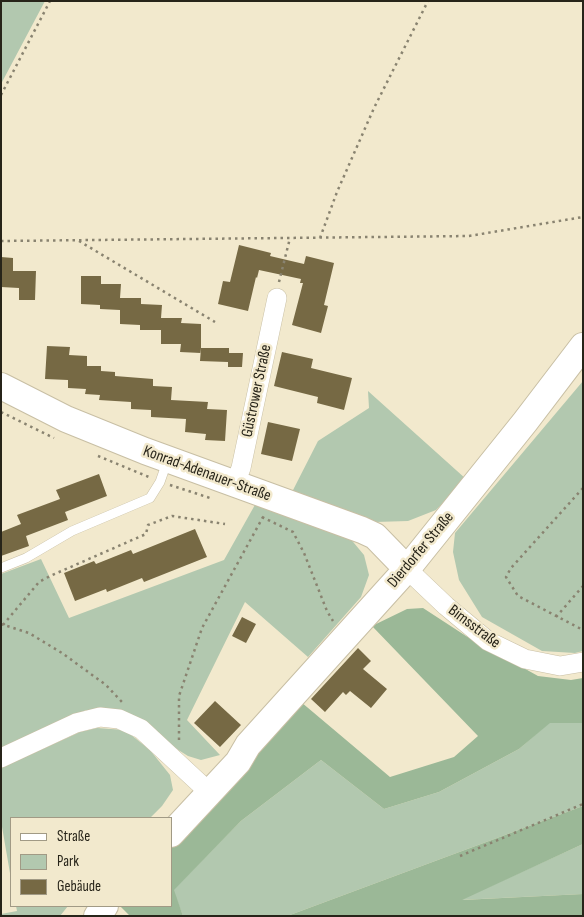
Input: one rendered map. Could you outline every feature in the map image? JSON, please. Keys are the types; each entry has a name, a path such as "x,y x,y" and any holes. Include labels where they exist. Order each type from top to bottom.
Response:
{"main road":[{"name":"Dierdorfer Straße","path":"165,817 238,762 248,745 407,569 525,422 583,346"},
{"name":"Konrad-Adenauer-Straße","path":"1,386 164,470 235,483 264,510 368,533 385,545 407,569"},
{"name":"Dierdorfer Straße","path":"172,833 205,787"}],"street":[{"name":"Güstrower Straße","path":"235,483 241,468 277,298"},
{"name":"Bimsstraße","path":"407,569 446,606 488,641 525,659 560,666 583,662"},
{"path":"1,758 76,723 88,719 111,718 127,721 141,729 205,787"}],"lane":[{"path":"1,568 26,558 72,532 150,498 164,470"}],"path":[{"path":"1,94 50,1"},
{"path":"320,238 337,192 374,108 428,1"},
{"path":"1,241 468,236 583,218"},
{"path":"277,298 281,269 290,238"},
{"path":"79,240 215,322"},
{"path":"1,412 55,438"},
{"path":"90,453 164,470 213,499"},
{"path":"583,488 511,568 506,577 518,596 583,630"},
{"path":"171,757 179,744 179,696 202,628 264,510 293,532 304,553 327,611 346,636"},
{"path":"127,721 125,705 106,685 62,653 29,633 2,624 39,582 146,534 148,525 172,516 225,524"},
{"path":"556,617 583,586"},
{"path":"460,856 583,804"}],"green space":[{"path":"1,1 45,1 1,84"},
{"path":"583,381 583,651 575,653 542,651 482,617 459,580 453,552 455,533"},
{"path":"368,391 466,479 436,510 408,521 375,522 291,494 318,441 369,408"},
{"path":"256,503 349,537 364,555 369,575 361,597 308,657 245,602 187,720 220,755 201,760 188,756 117,712 86,710 1,750 1,574 41,559 69,618 224,560"},
{"path":"423,608 466,636 538,676 571,680 583,678 583,723 550,723 519,749 439,792 384,809 321,760 241,821 174,890 183,916 130,916 121,907 172,907 172,846 225,793 301,702 390,777 454,757 478,736 372,626 407,609"},
{"path":"550,722 583,723 583,806 290,915 183,916 173,890 241,821 321,760 384,809 439,792 519,749"},
{"path":"97,728 125,730 150,750 170,775 173,790 162,806 151,817 10,817 10,873 1,821 1,768 80,732"},
{"path":"583,806 583,844 462,900 583,894 583,916 279,916 290,915"},
{"path":"583,844 583,894 460,900"},
{"path":"16,907 67,907 60,916 1,916 1,914 17,911"}],"building":[{"path":"239,245 271,253 270,256 304,264 306,256 334,263 324,305 328,306 321,333 292,325 303,283 300,283 301,279 259,270 248,311 218,304 223,281 230,282"},
{"path":"1,257 13,258 13,271 36,271 35,300 19,300 19,288 1,287"},
{"path":"81,276 101,276 101,284 121,284 120,298 141,298 141,304 162,305 161,318 182,318 181,323 201,324 201,353 180,352 181,344 161,344 161,330 140,330 140,325 120,324 120,310 100,309 100,305 81,304"},
{"path":"47,346 70,347 69,355 87,356 87,366 101,366 101,371 115,372 115,376 153,379 153,386 172,387 171,400 208,402 207,409 227,410 225,441 205,440 206,434 185,432 186,419 151,417 151,410 131,409 131,402 99,400 100,395 85,394 86,389 68,388 68,380 45,379"},
{"path":"201,348 229,348 229,353 243,353 242,367 228,367 228,362 200,361"},
{"path":"282,352 313,359 311,368 352,378 344,410 317,403 318,397 274,386"},
{"path":"268,422 300,429 292,461 261,454"},
{"path":"99,474 107,496 65,512 68,520 26,536 29,546 1,556 1,532 21,524 17,515 60,499 56,490"},
{"path":"195,529 207,557 144,582 142,578 107,592 106,589 75,601 64,573 94,561 96,564 131,550 133,554"},
{"path":"242,617 256,624 246,643 232,636"},
{"path":"358,648 371,661 363,669 387,689 371,708 350,691 346,695 343,692 325,712 311,699"},
{"path":"215,701 241,725 220,747 194,723"}]}
